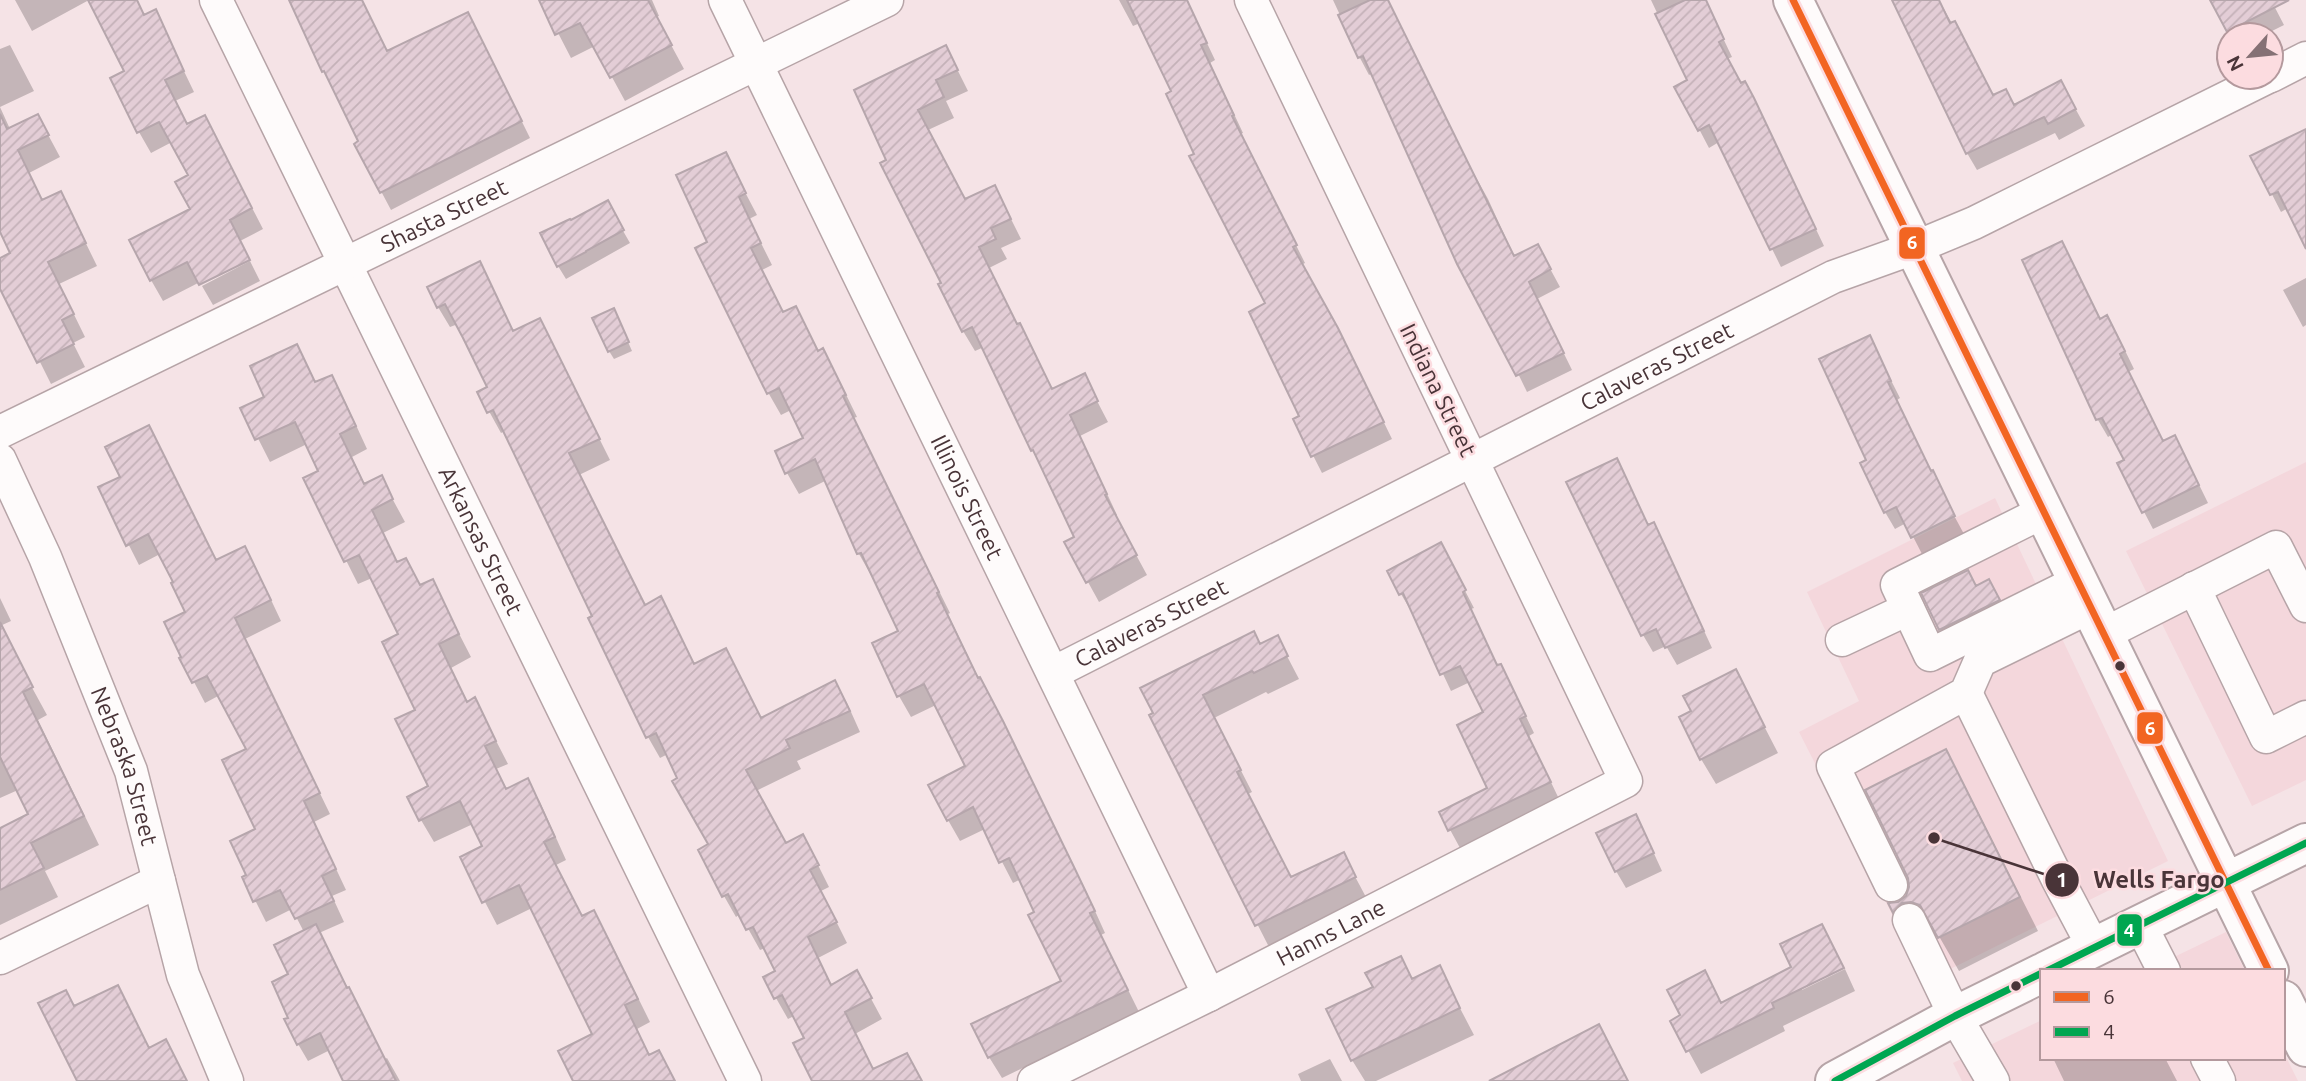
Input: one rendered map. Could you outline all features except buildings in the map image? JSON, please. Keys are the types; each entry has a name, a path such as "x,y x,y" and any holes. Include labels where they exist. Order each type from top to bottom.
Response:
{"main road":[{"path":"1793,0 2268,969"},
{"path":"2050,969 2306,843"},
{"path":"1835,1081 2040,974"},
{"path":"2285,1004 2306,1046"}],"street":[{"name":"Arkansas Street","path":"216,0 745,1081"},
{"name":"Illinois Street","path":"725,0 1209,995"},
{"name":"Shasta Street","path":"0,432 887,0"},
{"name":"Indiana Street","path":"1251,0 1626,781"},
{"name":"Calaveras Street","path":"2285,68 2306,58"},
{"name":"Calaveras Street","path":"1053,673 1833,277 1974,223 2240,91"},
{"name":"Nebraska Street","path":"0,460 45,556 131,771 183,975 227,1081"},
{"path":"2045,511 1897,586 1930,655 2091,608 2194,589 2276,547 2306,606"},
{"path":"2194,589 2266,737 2306,717"},
{"path":"1891,885 1833,766 1966,693 1980,661 2091,608"},
{"path":"1842,640 1908,609"},
{"path":"1966,693 2094,947"},
{"name":"Hanns Lane","path":"1034,1081 1209,995 1626,781"},
{"path":"0,958 159,881"},
{"path":"1909,920 1955,1016 1993,1081"},
{"path":"2140,924 2163,969"},
{"path":"2208,1060 2219,1081"}],"shaded area":[{"path":"2306,462 2306,780 2252,806 2126,551"},
{"path":"1995,498 2168,861 1926,981 1799,732 1859,701 1807,592"},
{"path":"2226,932 2244,969 2149,969"},
{"path":"2040,1021 2040,1060 2285,1060 2285,1055 2298,1081 1962,1081 1953,1063"}],"transit line":[{"name":"6","path":"1793,0 2268,969"},
{"name":"4","path":"2051,969 2306,843"},
{"name":"4","path":"1835,1081 2040,974"}],"place":[{"name":"Wells Fargo","path":"1934,838"}]}
